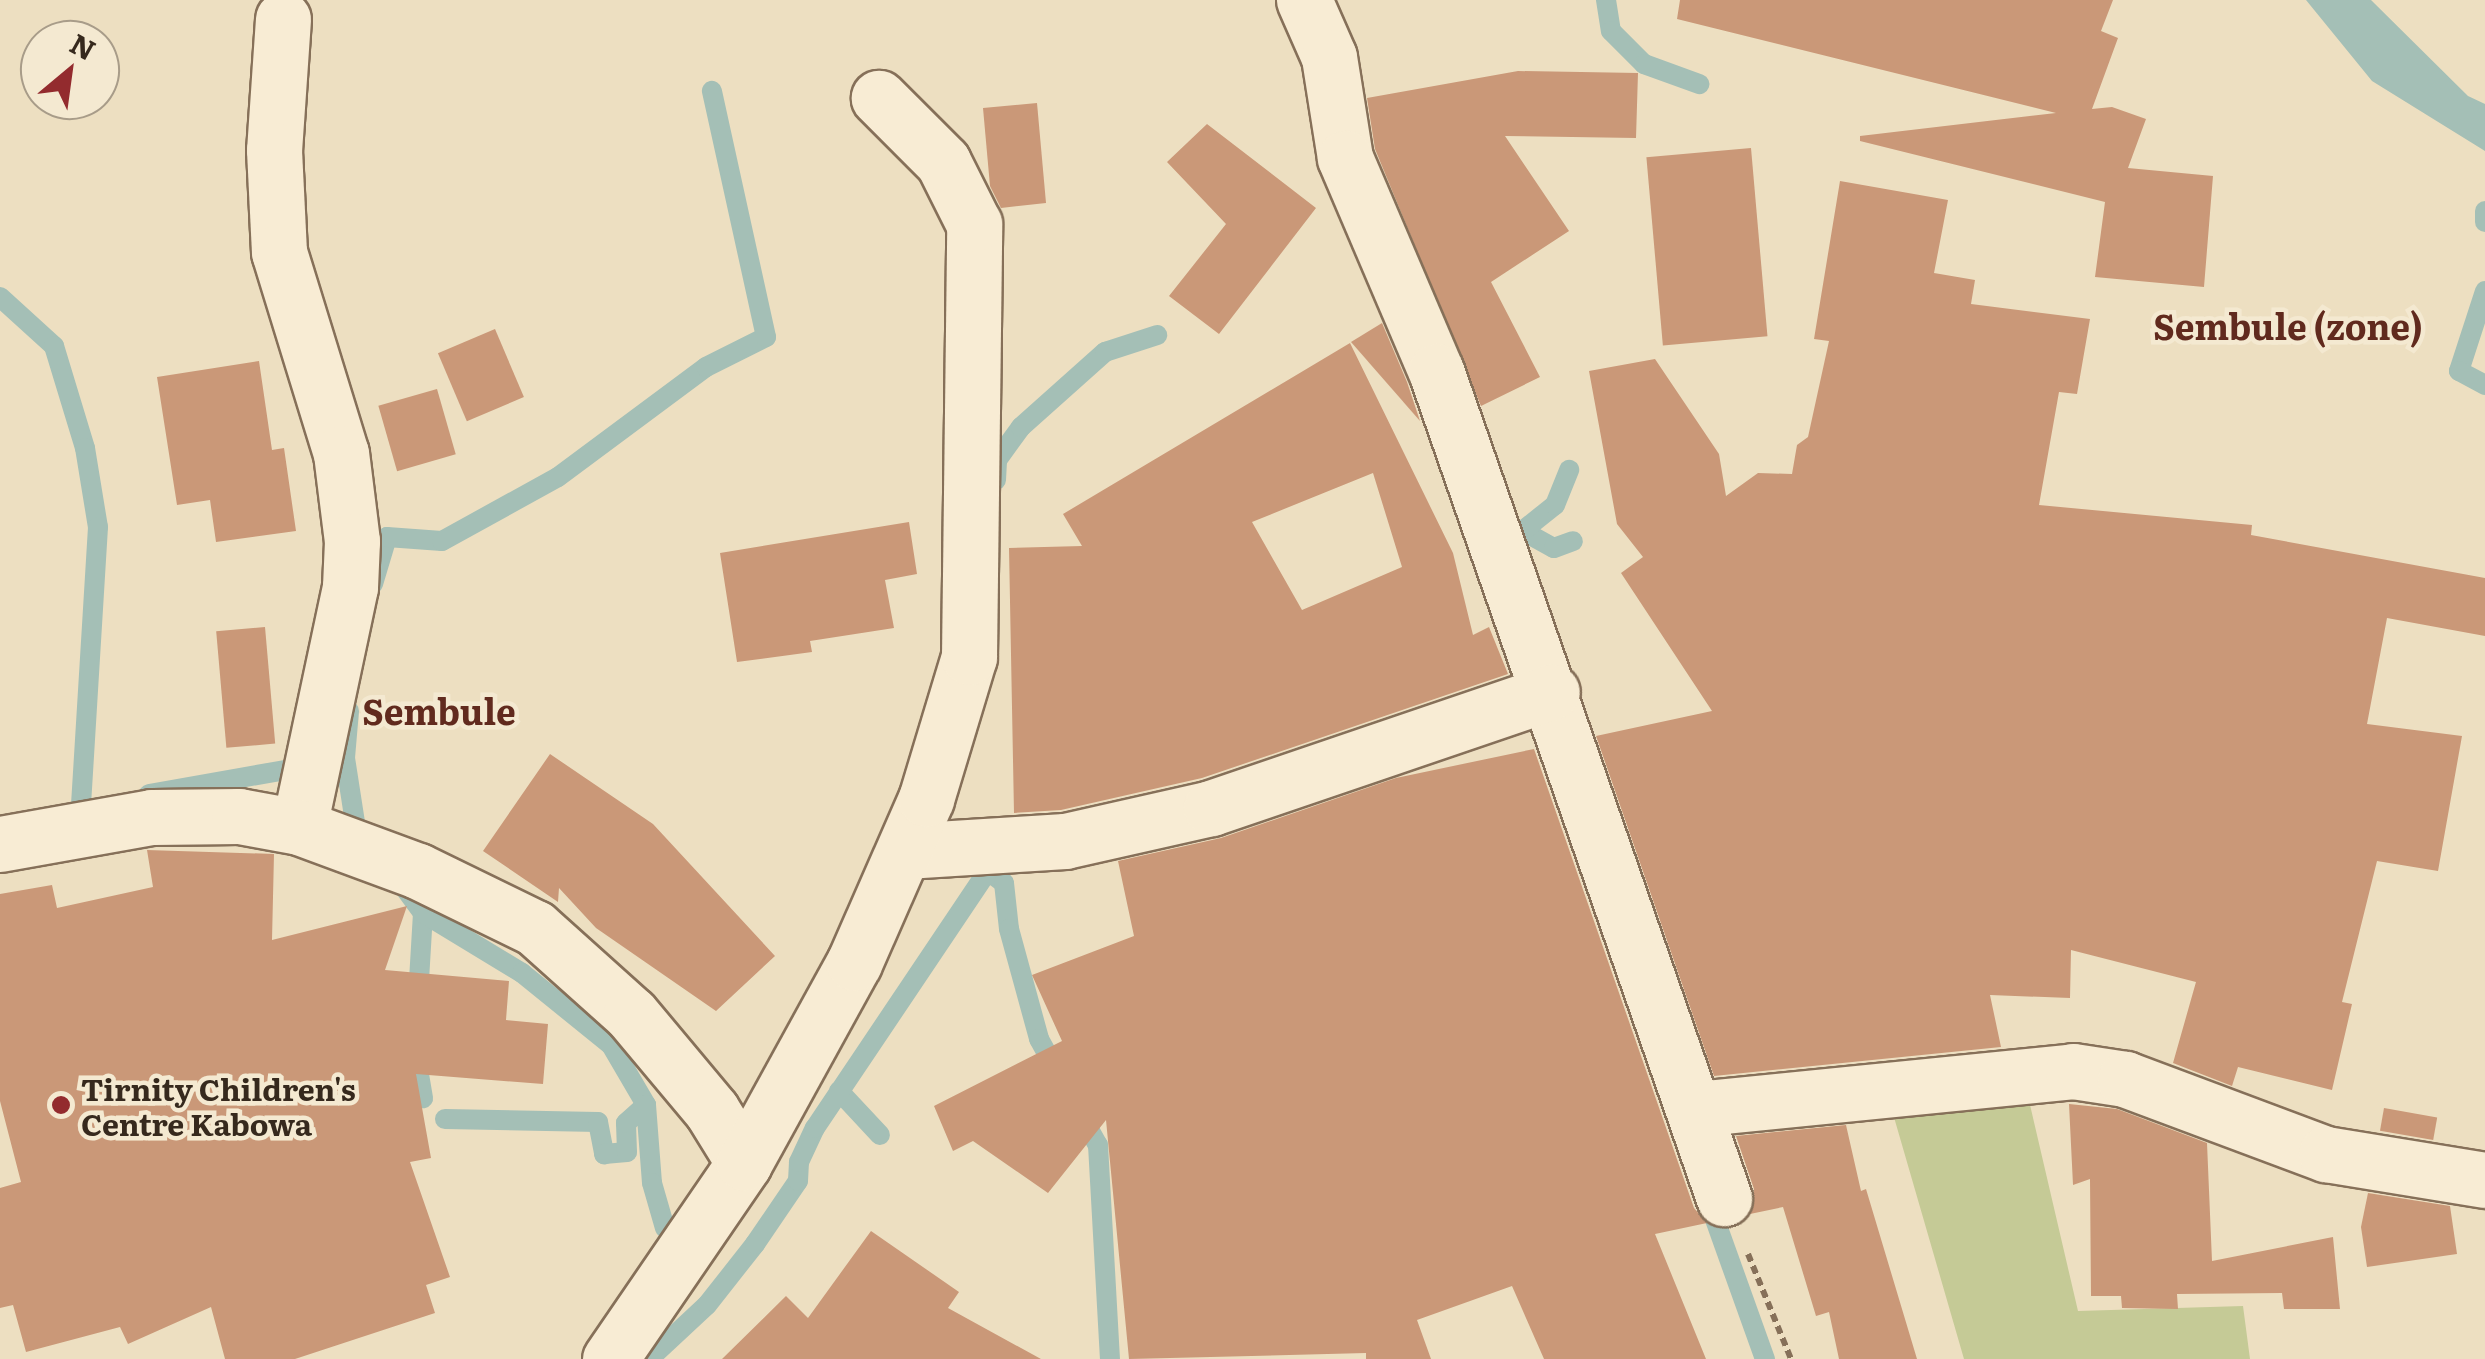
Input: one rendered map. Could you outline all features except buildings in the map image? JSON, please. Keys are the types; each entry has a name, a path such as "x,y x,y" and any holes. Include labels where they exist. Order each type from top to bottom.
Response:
{"street":[{"path":"1304,0 1329,57 1345,158 1429,352 1552,692 1724,1198"},
{"path":"284,19 274,150 279,252 342,453 352,541 350,587 299,827"},
{"path":"610,1359 744,1164 854,964 905,851 954,721 969,657 978,264 974,224 943,162 878,98"},
{"path":"905,851 1066,841 1212,808 1552,692"},
{"path":"0,844 152,817 239,816 299,827 418,870 534,928 631,1014 712,1111 744,1164"},
{"path":"1694,1109 2074,1070 2125,1079 2326,1154 2485,1180"}],"path":[{"path":"1724,1198 1791,1359"}],"green space":[{"path":"2027,1092 2078,1311 2243,1306 2250,1359 1964,1359 1889,1100"}],"water":[{"path":"2306,0 2371,0 2468,96 2485,104 2485,151 2372,81"}],"waterway":[{"path":"1606,0 1611,31 1644,64 1699,84"},
{"path":"373,584 387,537 442,541 558,477 706,367 766,337 712,91"},
{"path":"2485,211 2485,222"},
{"path":"2485,291 2459,371 2485,385"},
{"path":"0,297 54,346 85,448 98,527 81,806"},
{"path":"996,480 997,460 1021,427 1105,352 1157,335"},
{"path":"1500,549 1555,505 1569,470"},
{"path":"1523,531 1554,548 1573,541"},
{"path":"349,711 345,758 356,829 367,841"},
{"path":"149,794 308,766"},
{"path":"649,1359 707,1305 755,1244 798,1181 799,1162 815,1128 988,871 1004,883 1009,929 1039,1039 1056,1070"},
{"path":"398,879 423,913 418,997"},
{"path":"423,913 522,973 611,1045 646,1105 652,1183 665,1228"},
{"path":"415,1051 423,1098"},
{"path":"839,1091 880,1135"},
{"path":"445,1119 598,1122 604,1154 627,1152 626,1123 646,1105"},
{"path":"1080,1113 1098,1145 1110,1359"},
{"path":"1708,1200 1765,1359"}],"place":[{"name":"Tirnity Children's Centre Kabowa","path":"61,1105"}],"district":[{"name":"Sembule (zone)","path":"2288,325"},
{"name":"Sembule","path":"439,710"}]}
